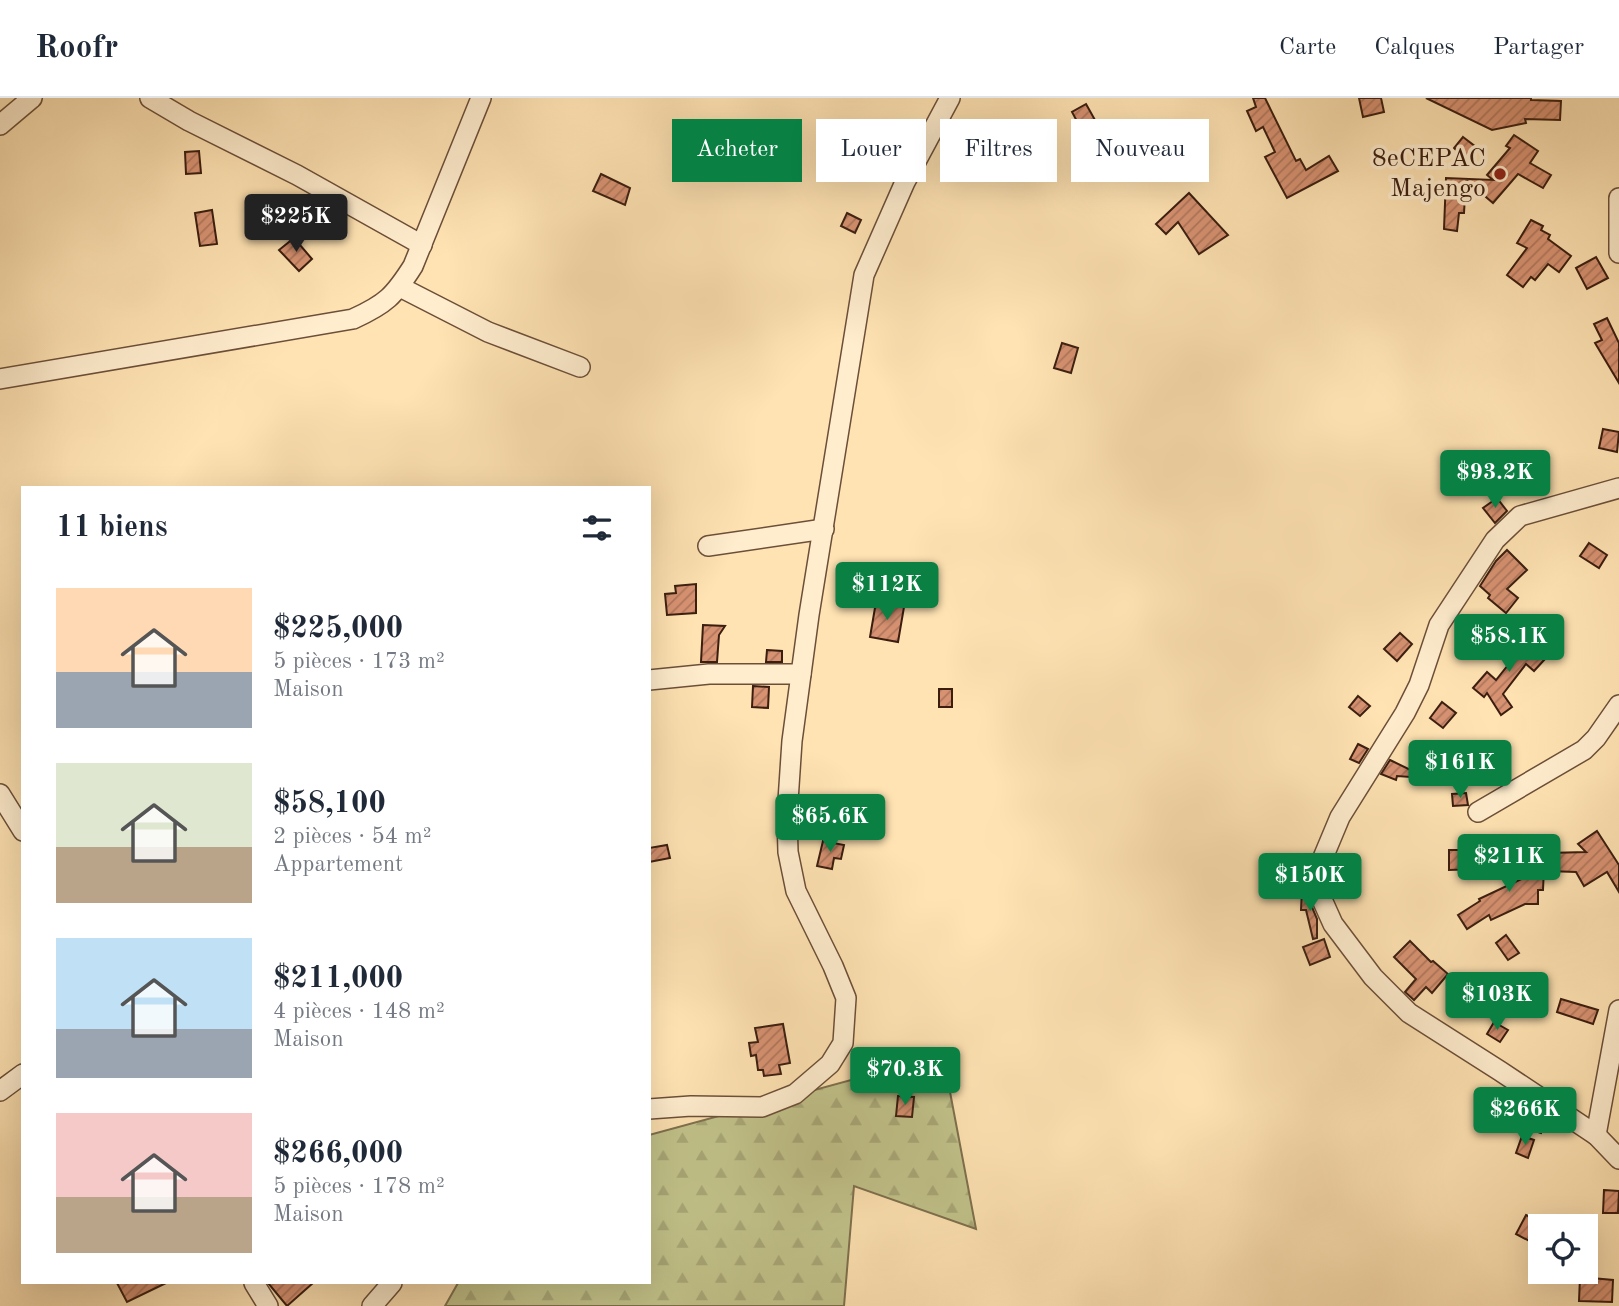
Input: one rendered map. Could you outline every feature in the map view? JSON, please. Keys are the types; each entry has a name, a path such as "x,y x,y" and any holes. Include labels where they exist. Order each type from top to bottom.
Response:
{"street":[{"path":"0,125 32,98"},
{"path":"150,98 189,121 297,175 422,245"},
{"path":"0,379 353,319 380,306 400,287 413,266 481,98"},
{"path":"651,1109 691,1106 762,1107 795,1094 830,1064 843,1043 846,998 796,891 788,852 787,816 792,741 864,275 905,182 950,98"},
{"path":"1619,198 1619,253"},
{"path":"400,287 488,332 580,367"},
{"path":"1619,488 1520,516 1495,540 1439,625 1410,704 1340,817 1322,860 1319,878 1320,895 1333,924 1373,977 1409,1013 1596,1135 1619,1159"},
{"path":"708,546 824,529"},
{"path":"651,680 709,674 801,674"},
{"path":"1478,812 1584,750 1596,738 1619,705"},
{"path":"0,794 21,828"},
{"path":"1596,1135 1619,1010"},
{"path":"0,1091 21,1075"},
{"path":"255,1284 268,1306"},
{"path":"372,1306 391,1284"}],"green space":[{"path":"943,1055 976,1229 854,1186 844,1306 445,1306 457,1284 651,1284 651,1134"}],"building":[{"path":"1253,98 1265,98 1296,161 1300,159 1306,170 1329,156 1338,171 1287,198 1265,157 1275,152 1263,127 1256,131 1247,111 1256,107"},
{"path":"1359,98 1381,98 1384,112 1363,117"},
{"path":"1426,98 1531,98 1561,101 1560,120 1525,119 1526,123 1492,130"},
{"path":"1086,104 1094,119 1076,119 1072,112"},
{"path":"1514,135 1538,151 1530,163 1551,175 1543,188 1518,174 1493,203 1466,180 1464,213 1459,213 1457,231 1444,229 1446,178 1493,180 1487,175 1510,148 1506,146"},
{"path":"1463,137 1476,147 1466,158 1454,148"},
{"path":"199,151 201,173 186,174 185,152"},
{"path":"601,174 630,188 625,205 593,191"},
{"path":"1189,193 1228,235 1199,254 1178,222 1166,234 1156,224"},
{"path":"212,210 217,244 200,246 195,213"},
{"path":"847,213 861,220 855,233 841,226"},
{"path":"1531,220 1543,226 1541,230 1550,235 1548,239 1571,256 1559,272 1548,264 1535,280 1531,277 1523,287 1507,275 1527,248 1517,243"},
{"path":"294,238 312,259 299,271 279,250"},
{"path":"1596,257 1608,278 1587,289 1576,268"},
{"path":"1607,318 1619,343 1619,383 1595,343 1602,340 1594,324"},
{"path":"1062,343 1078,348 1071,373 1054,368"},
{"path":"1603,429 1619,432 1617,452 1599,448"},
{"path":"1497,498 1507,511 1495,523 1483,508"},
{"path":"1589,543 1607,555 1599,568 1580,556"},
{"path":"1507,550 1527,570 1507,589 1518,598 1506,613 1488,598 1490,595 1480,586 1496,561"},
{"path":"696,584 696,613 667,615 665,594 676,593 675,586"},
{"path":"876,602 904,607 898,642 870,637"},
{"path":"703,625 725,626 719,635 717,662 701,662"},
{"path":"1400,633 1412,644 1397,661 1384,649"},
{"path":"1518,635 1545,659 1534,671 1526,664 1503,694 1512,707 1501,715 1487,693 1484,697 1473,688 1487,672 1496,680 1516,655 1507,647"},
{"path":"767,650 782,651 782,662 766,662"},
{"path":"753,686 769,687 768,708 752,707"},
{"path":"939,689 952,689 952,707 939,707"},
{"path":"1358,696 1370,706 1360,716 1349,707"},
{"path":"1442,702 1456,713 1443,728 1430,718"},
{"path":"1358,744 1368,749 1359,763 1350,759"},
{"path":"1390,760 1425,778 1397,776 1396,780 1381,774"},
{"path":"1466,793 1468,805 1453,806 1452,794"},
{"path":"1597,831 1619,865 1619,892 1607,872 1584,886 1576,872 1548,871 1548,853 1586,852 1578,844"},
{"path":"823,841 844,845 841,859 834,858 832,869 817,866"},
{"path":"667,845 670,858 651,862 651,848"},
{"path":"1449,850 1477,850 1478,869 1449,870"},
{"path":"1520,850 1544,868 1543,890 1538,890 1538,904 1525,904 1491,920 1489,915 1467,929 1458,915 1480,901 1479,899 1528,876 1522,871 1527,868 1518,868 1510,862"},
{"path":"1302,889 1307,890 1317,919 1317,938 1313,939 1306,910 1301,910"},
{"path":"1506,935 1519,953 1508,960 1496,943"},
{"path":"1324,939 1330,957 1310,965 1303,947"},
{"path":"1410,941 1448,974 1432,993 1426,987 1414,1000 1405,992 1416,979 1394,957"},
{"path":"1561,999 1598,1010 1593,1024 1557,1012"},
{"path":"1494,1022 1508,1030 1500,1042 1487,1034"},
{"path":"783,1024 790,1063 779,1065 781,1074 764,1076 763,1070 758,1070 756,1055 751,1056 749,1043 758,1042 755,1028"},
{"path":"898,1096 914,1097 912,1117 896,1116"},
{"path":"1530,1114 1546,1119 1541,1133 1525,1128"},
{"path":"1522,1136 1534,1140 1528,1158 1516,1153"},
{"path":"1604,1190 1619,1191 1618,1213 1603,1213"},
{"path":"1526,1215 1528,1216 1528,1240 1516,1234"},
{"path":"1598,1279 1613,1280 1612,1302 1579,1301 1580,1284 1598,1284"},
{"path":"118,1284 164,1284 127,1302"},
{"path":"269,1284 312,1284 287,1306"}],"place":[{"name":"8eCEPAC Majengo","path":"1500,174"}]}
